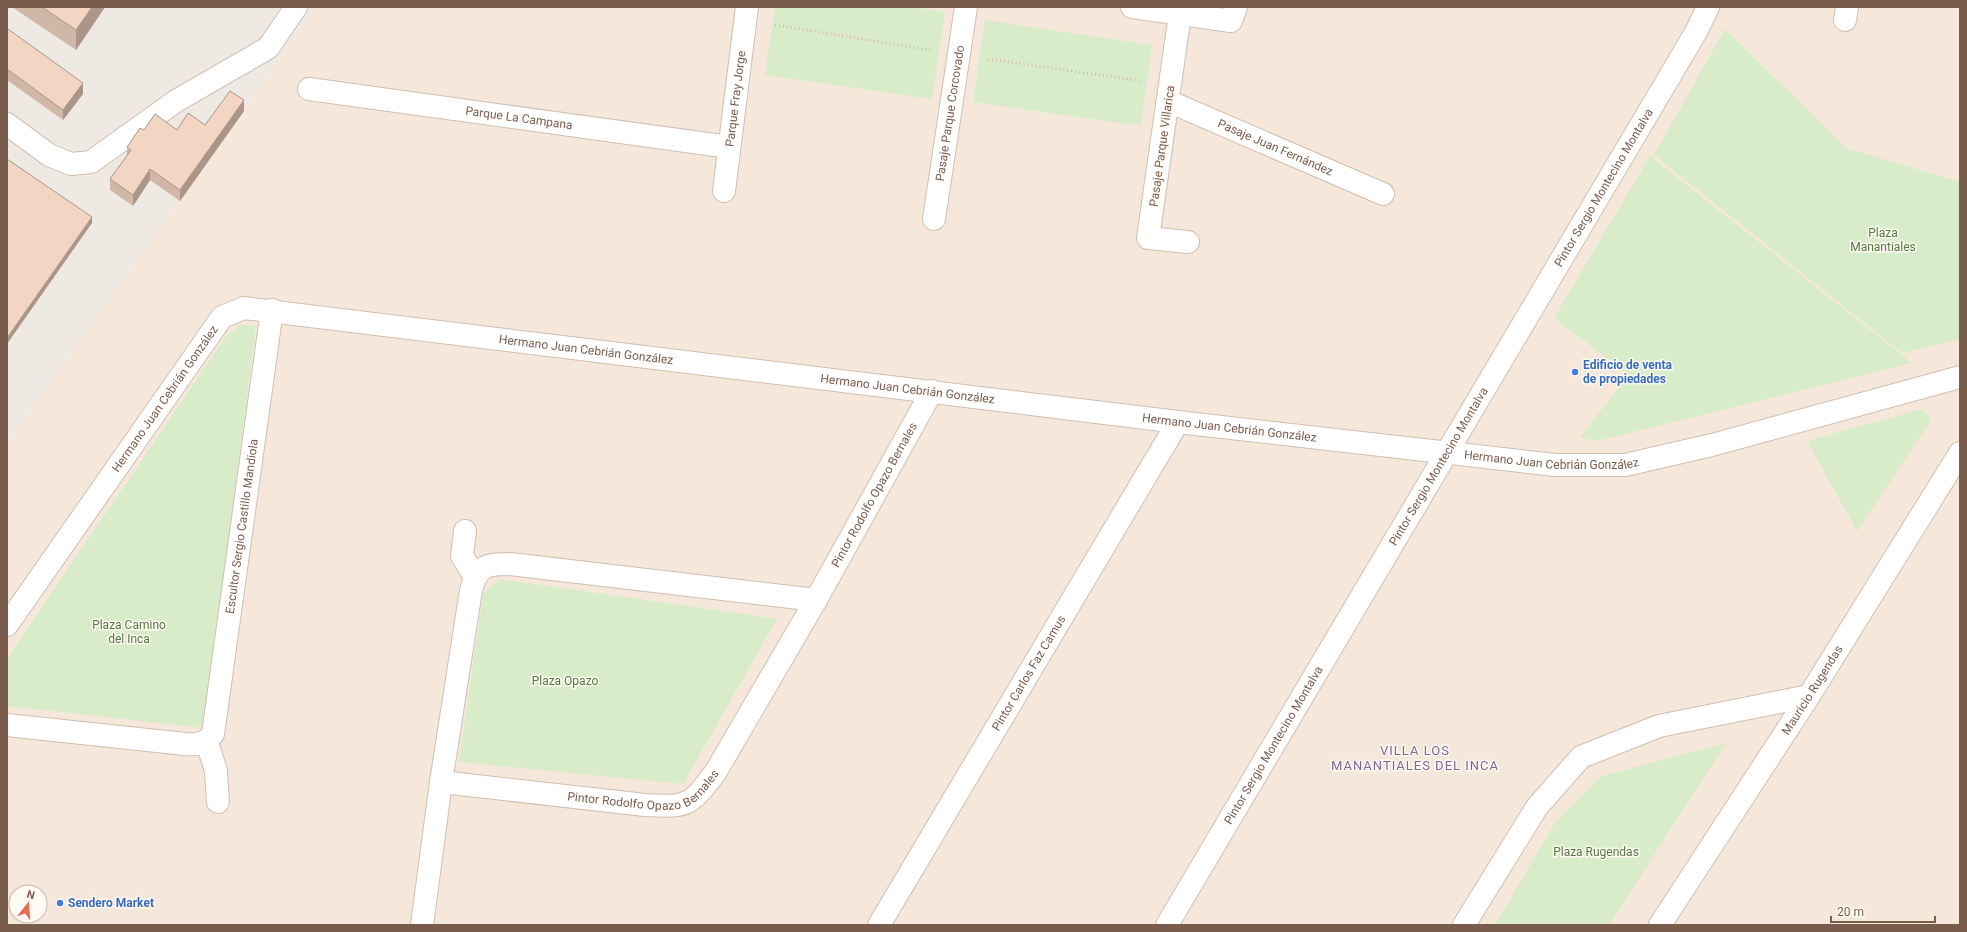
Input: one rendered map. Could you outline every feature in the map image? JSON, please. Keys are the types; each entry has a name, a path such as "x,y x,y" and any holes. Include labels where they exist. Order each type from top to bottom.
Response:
{"street":[{"path":"7,124 50,155 71,164 91,162 176,101 268,48 296,7"},
{"name":"Pasaje Parque Corcovado","path":"934,219 966,7"},
{"path":"1132,7 1231,20 1236,7"},
{"name":"Pintor Sergio Montecino Montalva","path":"1167,925 1696,32 1708,7"},
{"name":"Parque Fray Jorge","path":"724,191 746,14"},
{"name":"Pasaje Parque Villarica","path":"1180,14 1170,93 1148,238 1188,242"},
{"name":"Parque La Campana","path":"309,89 729,147"},
{"name":"Pasaje Juan Fernández","path":"1170,93 1383,194"},
{"name":"Hermano Juan Cebrián González","path":"7,625 222,317 244,308 272,310 1178,422 1446,452 1555,466 1625,464 1712,445 1960,377"},
{"name":"Escultor Sergio Castillo Mandiola","path":"207,742 213,734 216,721 272,310"},
{"name":"Pintor Rodolfo Opazo Bernales","path":"441,782 645,804 669,806 689,803 715,773 816,600 932,391"},
{"name":"Pintor Carlos Faz Camus","path":"879,925 1178,422"},
{"name":"Mauricio Rugendas","path":"1660,925 1809,696 1960,453"},
{"path":"465,531 462,556 475,577"},
{"path":"422,925 441,782 475,577 481,568 493,564 510,564 816,600"},
{"path":"1464,925 1537,807 1581,757 1659,726 1809,696"},
{"path":"7,725 148,742 197,745 207,742 216,772 218,802"}],"path":[{"path":"746,14 959,55 1170,93"}],"shaded area":[{"path":"7,7 317,7 7,443"},
{"path":"317,7 1960,7 1960,925 7,925 7,443"}],"green space":[{"path":"775,7 911,7 945,12 932,99 765,75"},
{"path":"985,20 1152,45 1141,126 973,102"},
{"name":"Plaza Manantiales","path":"1725,29 1846,148 1960,182 1960,339 1902,353 1654,155"},
{"path":"1650,156 1912,363 1596,441 1580,437 1629,375 1554,318"},
{"name":"Plaza Camino del Inca","path":"239,325 256,326 204,728 7,706 7,659 224,339"},
{"path":"1922,409 1931,420 1857,531 1807,441"},
{"name":"Plaza Opazo","path":"500,579 777,619 683,784 459,762 483,594"},
{"name":"Plaza Rugendas","path":"1726,743 1609,925 1495,925 1556,821 1602,776"}],"building":[{"path":"42,7 92,7 76,30"},
{"path":"8,29 83,83 63,110 7,69"},
{"path":"230,91 244,100 180,190 150,169 133,195 110,179 131,150 127,147 140,128 144,130 155,114 177,130 188,113 205,125"},
{"path":"7,159 92,217 7,338"}],"place":[{"name":"Edificio de venta de propiedades","path":"1575,372"},
{"name":"Sendero Market","path":"60,903"}],"district":[{"name":"VILLA LOS MANANTIALES DEL INCA","path":"1415,758"}]}
